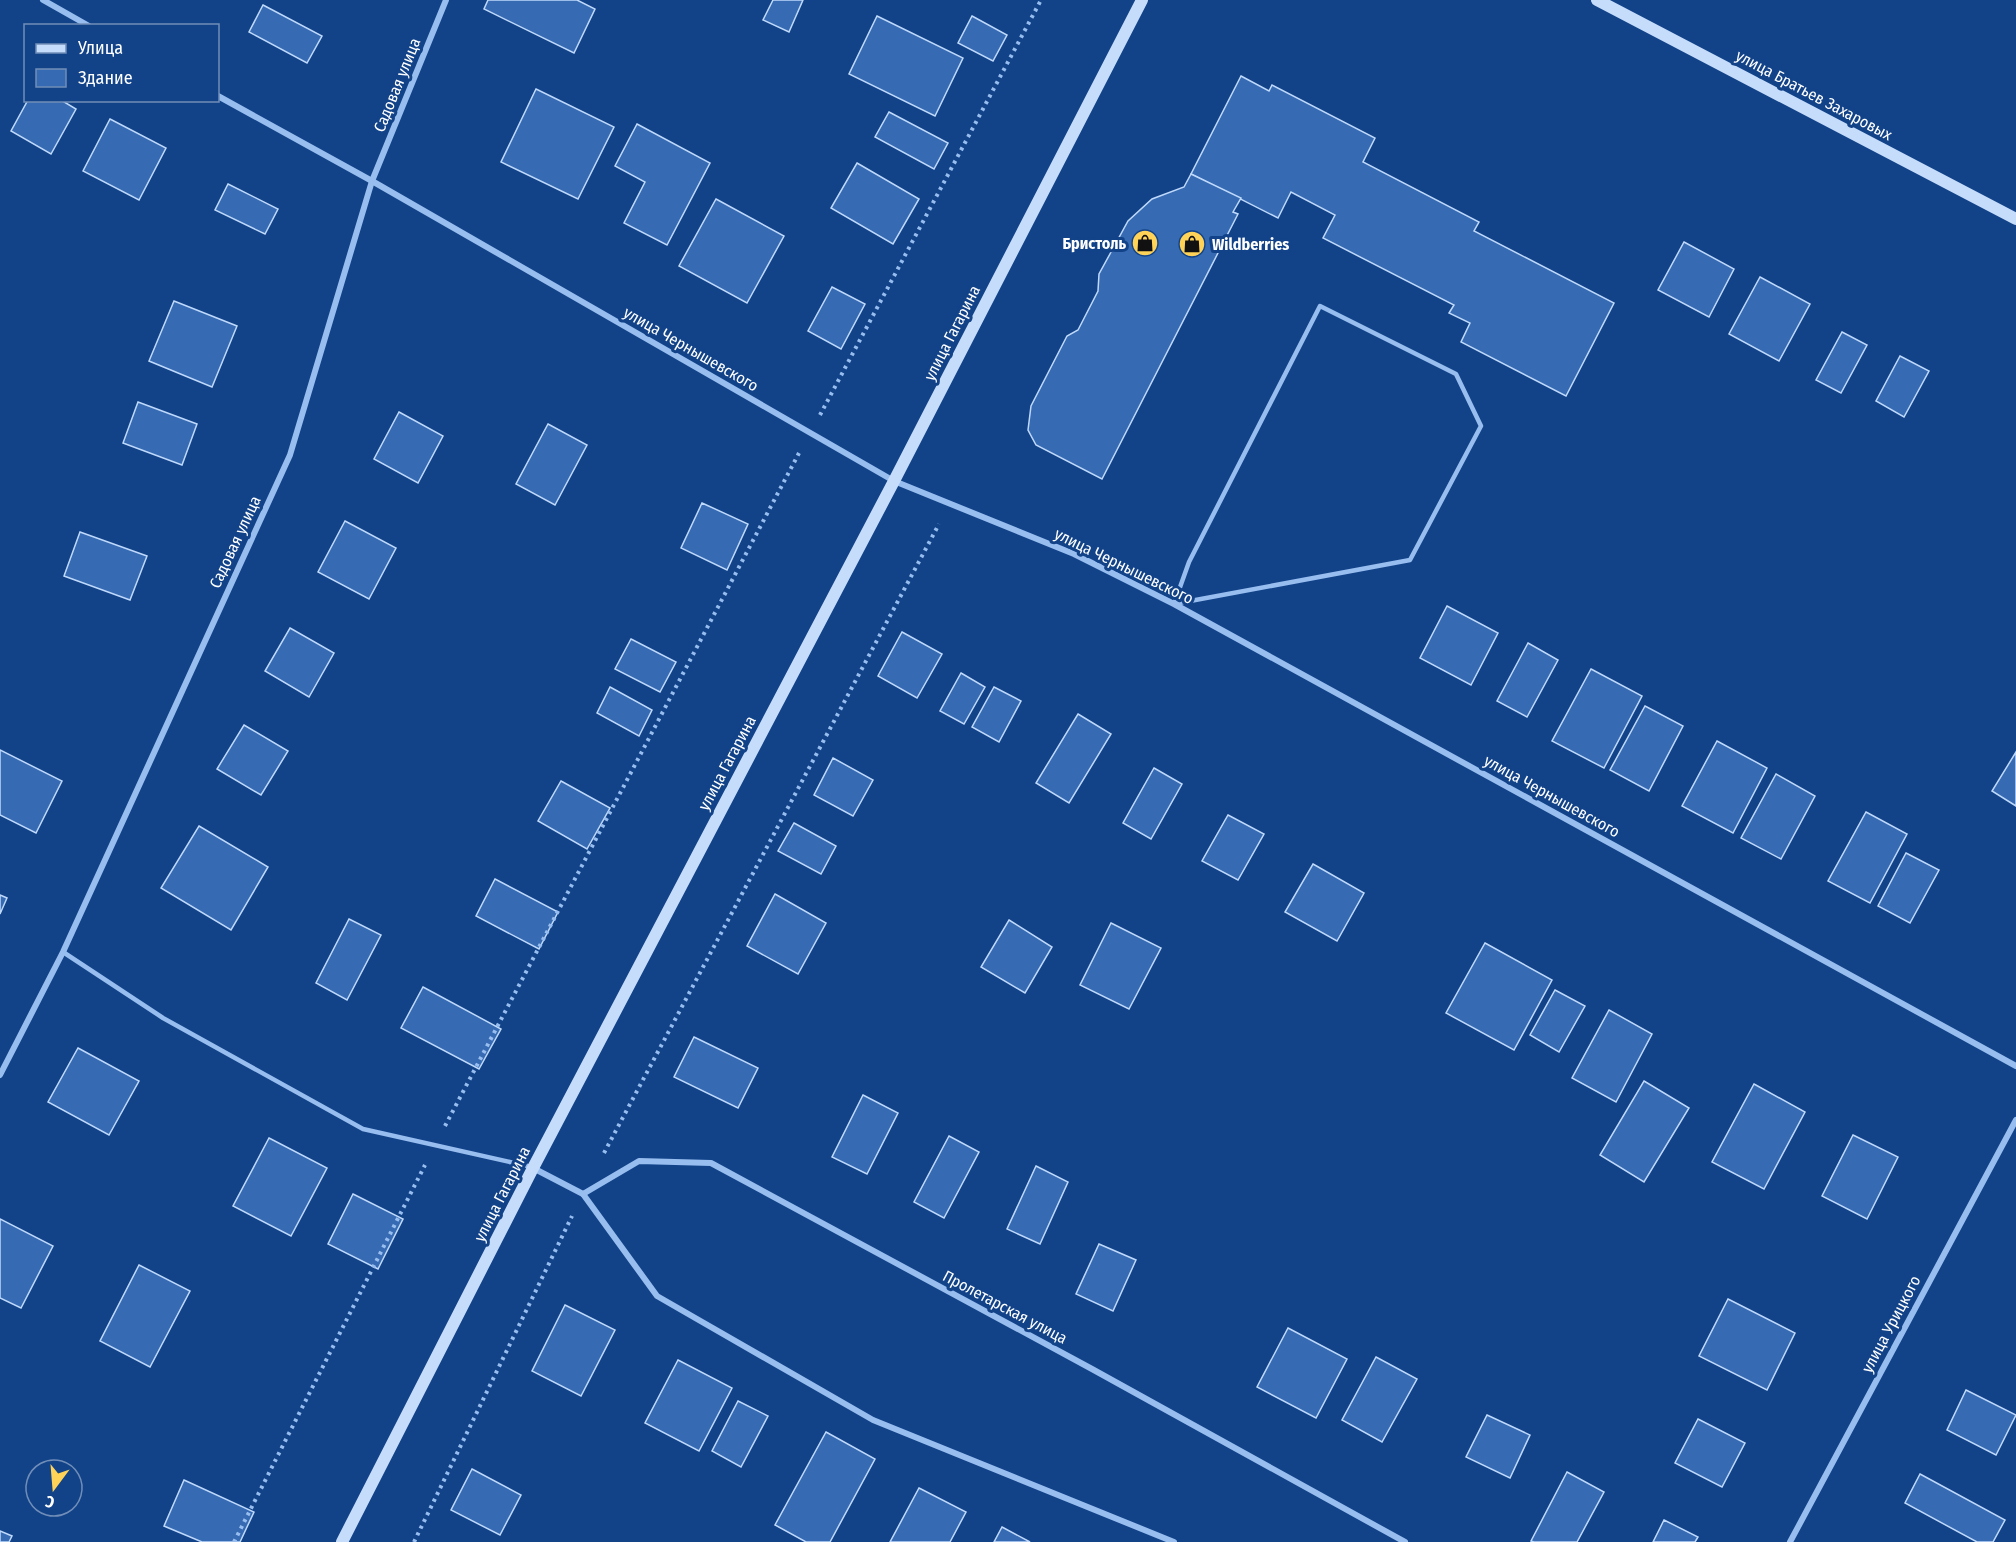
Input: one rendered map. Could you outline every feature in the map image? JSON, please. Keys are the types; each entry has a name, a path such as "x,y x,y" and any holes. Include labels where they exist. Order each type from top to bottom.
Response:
{"main road":[{"name":"улица Гагарина","path":"342,1542 533,1168 894,481 1142,0"},
{"name":"улица Братьев Захаровых","path":"1597,0 2016,219"}],"street":[{"path":"43,0 85,24"},
{"name":"Садовая улица","path":"0,1075 63,952 290,455 372,181 446,0"},
{"name":"улица Чернышевского","path":"219,97 372,181 894,481 1074,554 1174,604 2016,1066"},
{"name":"улица Урицкого","path":"1790,1542 2016,1120"},
{"name":"Пролетарская улица","path":"583,1194 639,1161 711,1163 1405,1542"},
{"path":"533,1168 583,1194 657,1296 873,1420 1174,1542"}],"lane":[{"path":"1320,306 1456,374 1481,426 1410,560 1174,604 1189,562 1320,306"},
{"path":"63,952 163,1018 363,1129 533,1168"}],"path":[{"path":"234,1542 434,1145 1041,0"},
{"path":"414,1542 583,1194 950,504"}],"building":[{"path":"488,0 577,0 595,9 574,53 484,9"},
{"path":"773,0 803,0 789,32 763,20"},
{"path":"263,5 322,36 307,63 249,32"},
{"path":"877,16 963,58 935,116 849,74"},
{"path":"972,16 1007,35 993,61 958,43"},
{"path":"1241,76 1269,91 1272,85 1375,138 1363,162 1479,222 1474,231 1614,303 1566,396 1461,342 1470,323 1449,313 1454,305 1323,238 1335,215 1291,192 1278,218 1191,174"},
{"path":"536,89 614,127 578,199 501,162"},
{"path":"27,102 64,102 76,109 51,154 11,131"},
{"path":"889,112 948,143 934,169 875,137"},
{"path":"110,119 166,148 139,200 83,171"},
{"path":"637,124 710,163 667,245 624,223 645,182 615,166"},
{"path":"857,163 919,199 893,244 831,208"},
{"path":"1191,174 1241,198 1233,212 1238,214 1102,479 1036,445 1028,430 1031,406 1067,336 1078,330 1098,291 1099,274 1128,221 1152,199 1184,187"},
{"path":"228,184 278,209 265,234 215,210"},
{"path":"716,199 784,236 747,303 679,266"},
{"path":"1684,242 1734,269 1709,317 1658,290"},
{"path":"1760,277 1810,304 1779,361 1729,334"},
{"path":"832,287 865,304 841,349 808,331"},
{"path":"174,301 237,326 212,387 149,361"},
{"path":"1842,332 1867,345 1841,393 1816,380"},
{"path":"1900,356 1929,371 1904,417 1876,401"},
{"path":"138,402 197,424 182,465 123,443"},
{"path":"399,412 443,436 418,483 374,459"},
{"path":"548,424 587,445 555,505 516,484"},
{"path":"702,503 748,524 727,570 681,548"},
{"path":"345,521 396,548 369,599 318,572"},
{"path":"80,532 147,556 130,600 64,576"},
{"path":"1447,606 1498,633 1471,685 1420,658"},
{"path":"290,628 334,653 309,697 265,671"},
{"path":"902,632 942,654 917,698 878,676"},
{"path":"631,639 676,662 660,692 615,669"},
{"path":"1528,643 1558,660 1527,717 1497,701"},
{"path":"1591,669 1642,696 1604,768 1552,741"},
{"path":"961,673 985,687 964,724 940,711"},
{"path":"610,687 652,710 639,736 597,713"},
{"path":"994,687 1021,701 999,742 972,727"},
{"path":"1645,706 1683,726 1649,791 1610,770"},
{"path":"1078,714 1111,734 1069,803 1036,783"},
{"path":"244,725 288,751 261,795 217,769"},
{"path":"1717,741 1767,768 1733,833 1682,806"},
{"path":"0,750 62,781 36,833 0,815"},
{"path":"2016,752 2016,806 1992,791"},
{"path":"833,758 873,780 853,816 814,795"},
{"path":"1154,768 1182,784 1151,839 1123,823"},
{"path":"1776,774 1815,796 1781,859 1741,838"},
{"path":"561,781 610,808 587,849 538,821"},
{"path":"1866,812 1907,834 1870,903 1828,881"},
{"path":"1228,815 1264,834 1238,880 1202,861"},
{"path":"794,823 836,846 821,874 778,851"},
{"path":"199,826 268,867 231,930 161,888"},
{"path":"1906,853 1939,870 1910,923 1878,906"},
{"path":"1313,864 1364,893 1337,941 1285,912"},
{"path":"495,879 558,912 539,949 476,916"},
{"path":"775,894 826,923 798,974 747,946"},
{"path":"0,895 7,898 0,914"},
{"path":"349,919 381,935 347,1000 316,983"},
{"path":"1009,920 1052,947 1025,993 981,967"},
{"path":"1111,923 1161,948 1129,1009 1080,985"},
{"path":"1485,943 1552,980 1514,1050 1446,1013"},
{"path":"423,987 501,1029 479,1069 401,1028"},
{"path":"1555,990 1585,1006 1559,1052 1530,1035"},
{"path":"1609,1010 1652,1034 1616,1102 1572,1078"},
{"path":"694,1037 758,1068 738,1108 674,1077"},
{"path":"78,1048 139,1081 109,1135 48,1102"},
{"path":"1644,1081 1689,1108 1644,1182 1600,1155"},
{"path":"1754,1084 1805,1112 1764,1189 1712,1162"},
{"path":"863,1095 898,1113 867,1174 832,1157"},
{"path":"1853,1135 1898,1157 1867,1219 1822,1196"},
{"path":"949,1136 979,1152 944,1218 914,1202"},
{"path":"269,1138 327,1168 291,1236 233,1206"},
{"path":"1036,1166 1068,1182 1040,1244 1007,1229"},
{"path":"353,1194 403,1219 378,1269 328,1244"},
{"path":"0,1219 53,1246 21,1308 0,1298"},
{"path":"1099,1244 1136,1260 1113,1311 1076,1294"},
{"path":"139,1265 190,1291 150,1367 100,1341"},
{"path":"1728,1299 1795,1333 1767,1390 1699,1356"},
{"path":"565,1305 615,1330 581,1396 532,1371"},
{"path":"1288,1328 1347,1359 1316,1418 1257,1387"},
{"path":"1376,1357 1417,1379 1382,1442 1342,1420"},
{"path":"678,1360 732,1388 699,1451 645,1423"},
{"path":"1966,1390 2016,1415 1996,1455 1947,1430"},
{"path":"738,1401 768,1416 741,1467 712,1451"},
{"path":"1487,1415 1530,1435 1510,1478 1466,1457"},
{"path":"1698,1419 1745,1443 1722,1487 1675,1463"},
{"path":"826,1432 875,1459 830,1542 806,1542 775,1525"},
{"path":"472,1469 521,1495 500,1535 451,1510"},
{"path":"1567,1472 1604,1492 1577,1542 1531,1541"},
{"path":"1920,1474 2005,1520 1993,1542 1977,1542 1905,1503"},
{"path":"184,1480 254,1512 240,1542 202,1542 164,1526"},
{"path":"919,1488 966,1512 950,1542 890,1542"},
{"path":"1664,1520 1698,1537 1695,1542 1653,1542"},
{"path":"1002,1527 1030,1542 994,1542"},
{"path":"0,1531 12,1536 9,1542 0,1542"}],"place":[{"name":"Бристоль","path":"1145,243"},
{"name":"Wildberries","path":"1192,244"}]}
